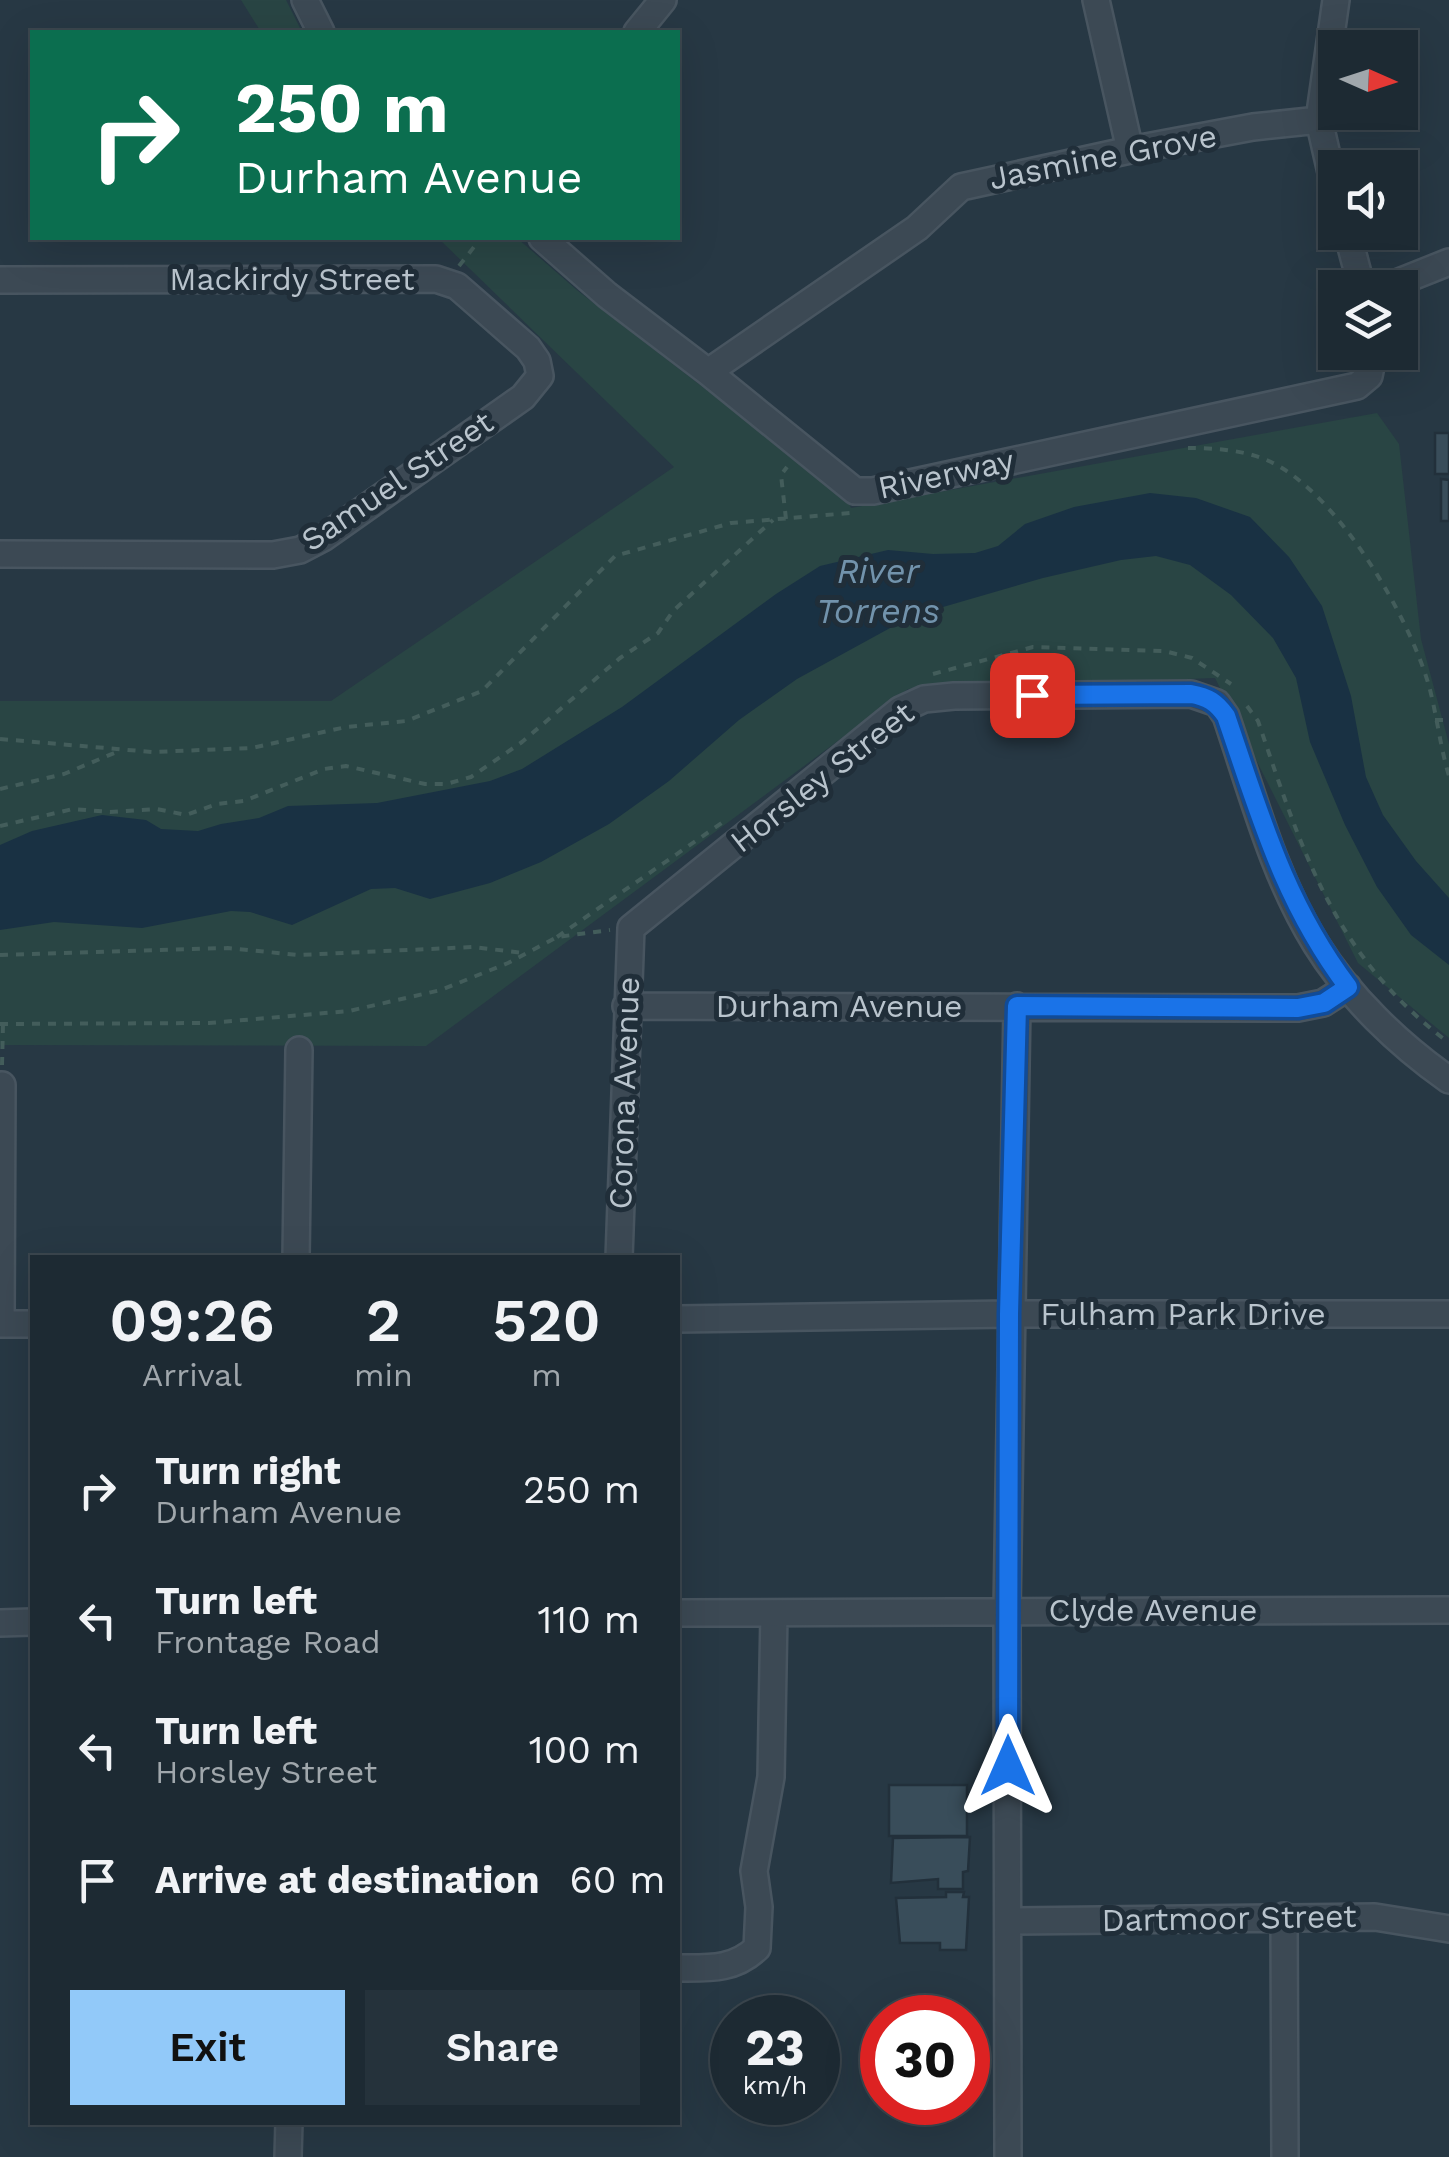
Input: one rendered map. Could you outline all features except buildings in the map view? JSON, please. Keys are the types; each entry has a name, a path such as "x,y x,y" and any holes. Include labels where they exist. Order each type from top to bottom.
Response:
{"street":[{"path":"305,0 320,30"},
{"path":"638,30 663,0"},
{"path":"1096,0 1130,150"},
{"path":"1332,30 1336,0"},
{"name":"Jasmine Grove","path":"708,372 917,228 961,186 1254,127 1318,120"},
{"name":"Riverway","path":"544,240 606,295 855,490 873,491 1358,386 1368,370"},
{"path":"1418,274 1449,262"},
{"name":"Mackirdy Street","path":"0,280 436,278 458,286 528,348 540,376"},
{"name":"Samuel Street","path":"0,554 272,555 300,550 323,538 523,397 540,376"},
{"name":"Horsley Street","path":"631,928 900,710 924,699 1191,694 1206,696 1216,703"},
{"path":"1216,703 1226,716 1282,876 1316,944 1348,987 1392,1034 1449,1080"},
{"name":"Corona Avenue","path":"618,1255 631,928"},
{"name":"Durham Avenue","path":"626,1006 1298,1008 1324,1003 1348,987"},
{"path":"1008,2157 1006,1610 1017,1006"},
{"path":"296,1255 299,1050"},
{"path":"2,1085 0,1324 30,1324"},
{"name":"Fulham Park Drive","path":"680,1319 1449,1314"},
{"name":"Clyde Avenue","path":"680,1614 1449,1610"},
{"path":"680,1968 719,1968 742,1962 757,1948 760,1907 754,1871 771,1777 774,1612"},
{"path":"0,1623 30,1622"},
{"path":"1284,1916 1285,2157"},
{"name":"Dartmoor Street","path":"1008,1921 1375,1917 1449,1929"},
{"path":"288,2157 289,2125"}],"path":[{"path":"457,268 478,240"},
{"path":"786,518 781,475 802,448"},
{"path":"1181,448 1220,450 1269,461 1286,470 1322,503 1361,552 1405,623 1428,684 1449,776"},
{"path":"0,739 120,751 252,748 346,728 406,722 482,691 616,556 731,523 863,511"},
{"path":"0,826 73,809 157,809 186,815 217,804 244,801 336,766 425,784 460,782 522,742 620,658 658,633 673,612 774,519"},
{"path":"1216,703 1238,692 1258,721 1317,884 1356,951 1416,1018 1449,1043"},
{"path":"1436,720 1449,720"},
{"path":"0,789 64,774 120,751"},
{"path":"2,1085 1,1024 210,1024 348,1011 441,990 558,936 631,928"},
{"path":"0,955 228,948 298,955 474,947 524,954"}],"green space":[{"path":"241,0 286,0 301,30 260,30"},
{"path":"440,240 519,240 578,291 847,498 851,508 1377,413 1399,444 1421,639 1449,744 1449,1038 1358,963 1215,678 908,689 426,1046 0,1045 0,701 331,701 674,467"}],"water":[{"name":"River Torrens","path":"1150,493 1196,498 1250,517 1289,557 1322,606 1351,696 1366,777 1383,815 1449,898 1449,965 1411,935 1377,887 1345,825 1310,742 1296,678 1273,638 1231,595 1190,565 1156,556 1043,578 912,616 797,679 609,824 541,862 490,883 430,899 395,888 371,889 292,925 250,912 231,911 142,928 54,922 0,930 0,845 32,831 102,815 146,820 161,829 198,831 259,818 288,806 377,803 490,781 522,769 622,707 820,566 888,550 975,553 998,546 1025,524 1074,507"}],"route":[{"path":"1008,1766 1009,1314 1017,1006 1298,1008 1324,1003 1348,987 1316,944 1282,876 1226,716 1216,703 1206,696 1191,694 1032,695"}]}
